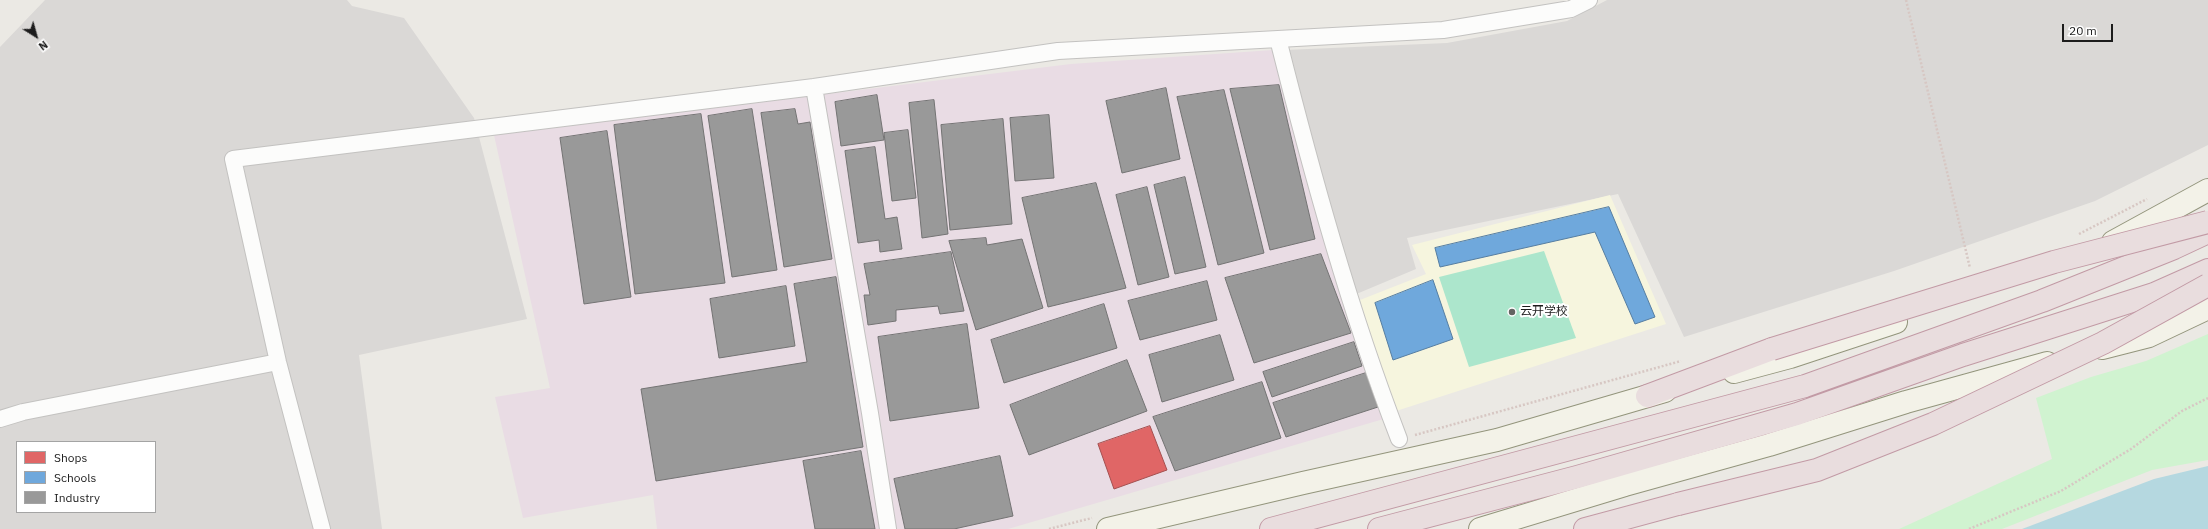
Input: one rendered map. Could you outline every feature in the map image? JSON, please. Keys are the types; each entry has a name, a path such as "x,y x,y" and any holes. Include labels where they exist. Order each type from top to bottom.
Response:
{"highway":[{"path":"1647,396 1772,349 2054,262 2208,222"},
{"path":"1271,529 1805,386 2042,302 2174,248 2208,232"},
{"path":"1379,529 1591,473 1797,414 1962,355 2154,294 2208,270"},
{"path":"1585,529 1678,504 1817,470 1933,424 2103,343 2208,285"}],"main road":[{"path":"1102,523 1303,483 1498,440 1647,396 1790,357 1976,295 2070,261 2118,240 2208,190"},
{"path":"1480,529 1625,485 1769,445 1906,402 2149,336 2208,308"}],"street":[{"path":"322,529 278,362 233,159 814,87 1058,51 1443,30 1571,9 1589,0"},
{"path":"1278,39 1312,174 1330,235 1399,439"},
{"path":"814,87 870,413 888,529"},
{"path":"0,419 22,412 278,362"}],"path":[{"path":"1906,0 1976,295"},
{"path":"2074,237 2152,197"},
{"path":"1962,269 1977,264"},
{"path":"1399,439 1687,359"},
{"path":"1969,529 2061,491 2131,449 2182,411 2208,398"},
{"path":"1049,529 1102,523"}],"shaded area":[{"path":"45,0 347,0 352,6 404,18 474,118 527,319 359,355 382,529 0,529 0,47"},
{"path":"1607,0 2208,0 2208,145 2095,201 1894,271 1684,337 1618,194 1407,238 1416,269 1354,295 1285,50 1447,43 1567,21"},
{"path":"1273,50 1387,418 1008,529 657,529 653,495 523,518 495,397 550,388 494,135 1071,64"},
{"name":"云开学校","path":"1610,195 1666,324 1393,412 1360,300 1426,274 1412,245"}],"green space":[{"path":"1544,251 1576,338 1469,367 1439,277"},
{"path":"2208,334 2208,460 2152,470 2002,529 1899,529 2052,459 2036,398 2091,377 2146,361"}],"water":[{"path":"2208,466 2208,529 2022,529 2154,479"}],"building: Shops":[{"path":"1150,426 1167,470 1114,489 1098,444"}],"building: Schools":[{"path":"1609,207 1655,317 1635,324 1595,232 1440,267 1435,248"},
{"path":"1433,280 1453,339 1393,360 1375,303"}],"building: Industry":[{"path":"1279,85 1315,239 1270,250 1230,89"},
{"path":"1166,88 1180,159 1122,173 1106,101"},
{"path":"1224,90 1264,253 1218,265 1177,97"},
{"path":"877,95 884,140 841,146 835,102"},
{"path":"934,100 948,234 922,238 909,103"},
{"path":"752,109 777,270 732,277 708,116"},
{"path":"795,109 798,124 810,122 832,259 784,267 761,113"},
{"path":"701,114 725,283 635,294 614,125"},
{"path":"1049,115 1054,178 1015,181 1010,118"},
{"path":"1003,119 1012,224 950,230 941,125"},
{"path":"908,130 916,198 892,201 884,133"},
{"path":"607,131 631,297 584,304 560,138"},
{"path":"875,147 885,219 897,217 902,249 880,252 879,240 858,243 845,151"},
{"path":"1185,177 1206,267 1175,274 1154,185"},
{"path":"1096,183 1126,288 1048,307 1022,198"},
{"path":"1147,187 1169,277 1138,285 1116,195"},
{"path":"986,238 987,245 1022,239 1043,308 976,330 949,241"},
{"path":"951,252 964,311 940,314 938,306 896,310 896,321 868,325 864,295 870,295 864,264"},
{"path":"1321,254 1351,333 1254,363 1225,278"},
{"path":"836,277 863,447 656,481 641,389 807,362 794,284"},
{"path":"1207,281 1217,320 1140,340 1128,301"},
{"path":"786,286 795,346 719,358 710,299"},
{"path":"1104,304 1117,348 1004,383 991,340"},
{"path":"967,324 979,408 890,421 878,337"},
{"path":"1220,335 1234,380 1162,402 1149,355"},
{"path":"1354,342 1362,366 1272,397 1263,372"},
{"path":"1127,360 1147,411 1029,455 1010,405"},
{"path":"1366,373 1378,407 1286,437 1273,403"},
{"path":"1262,382 1281,438 1175,471 1153,417"},
{"path":"861,451 875,529 815,529 803,461"},
{"path":"1000,456 1013,516 954,529 905,529 894,479"}],"place":[{"name":"云开学校","path":"1512,312"}]}
